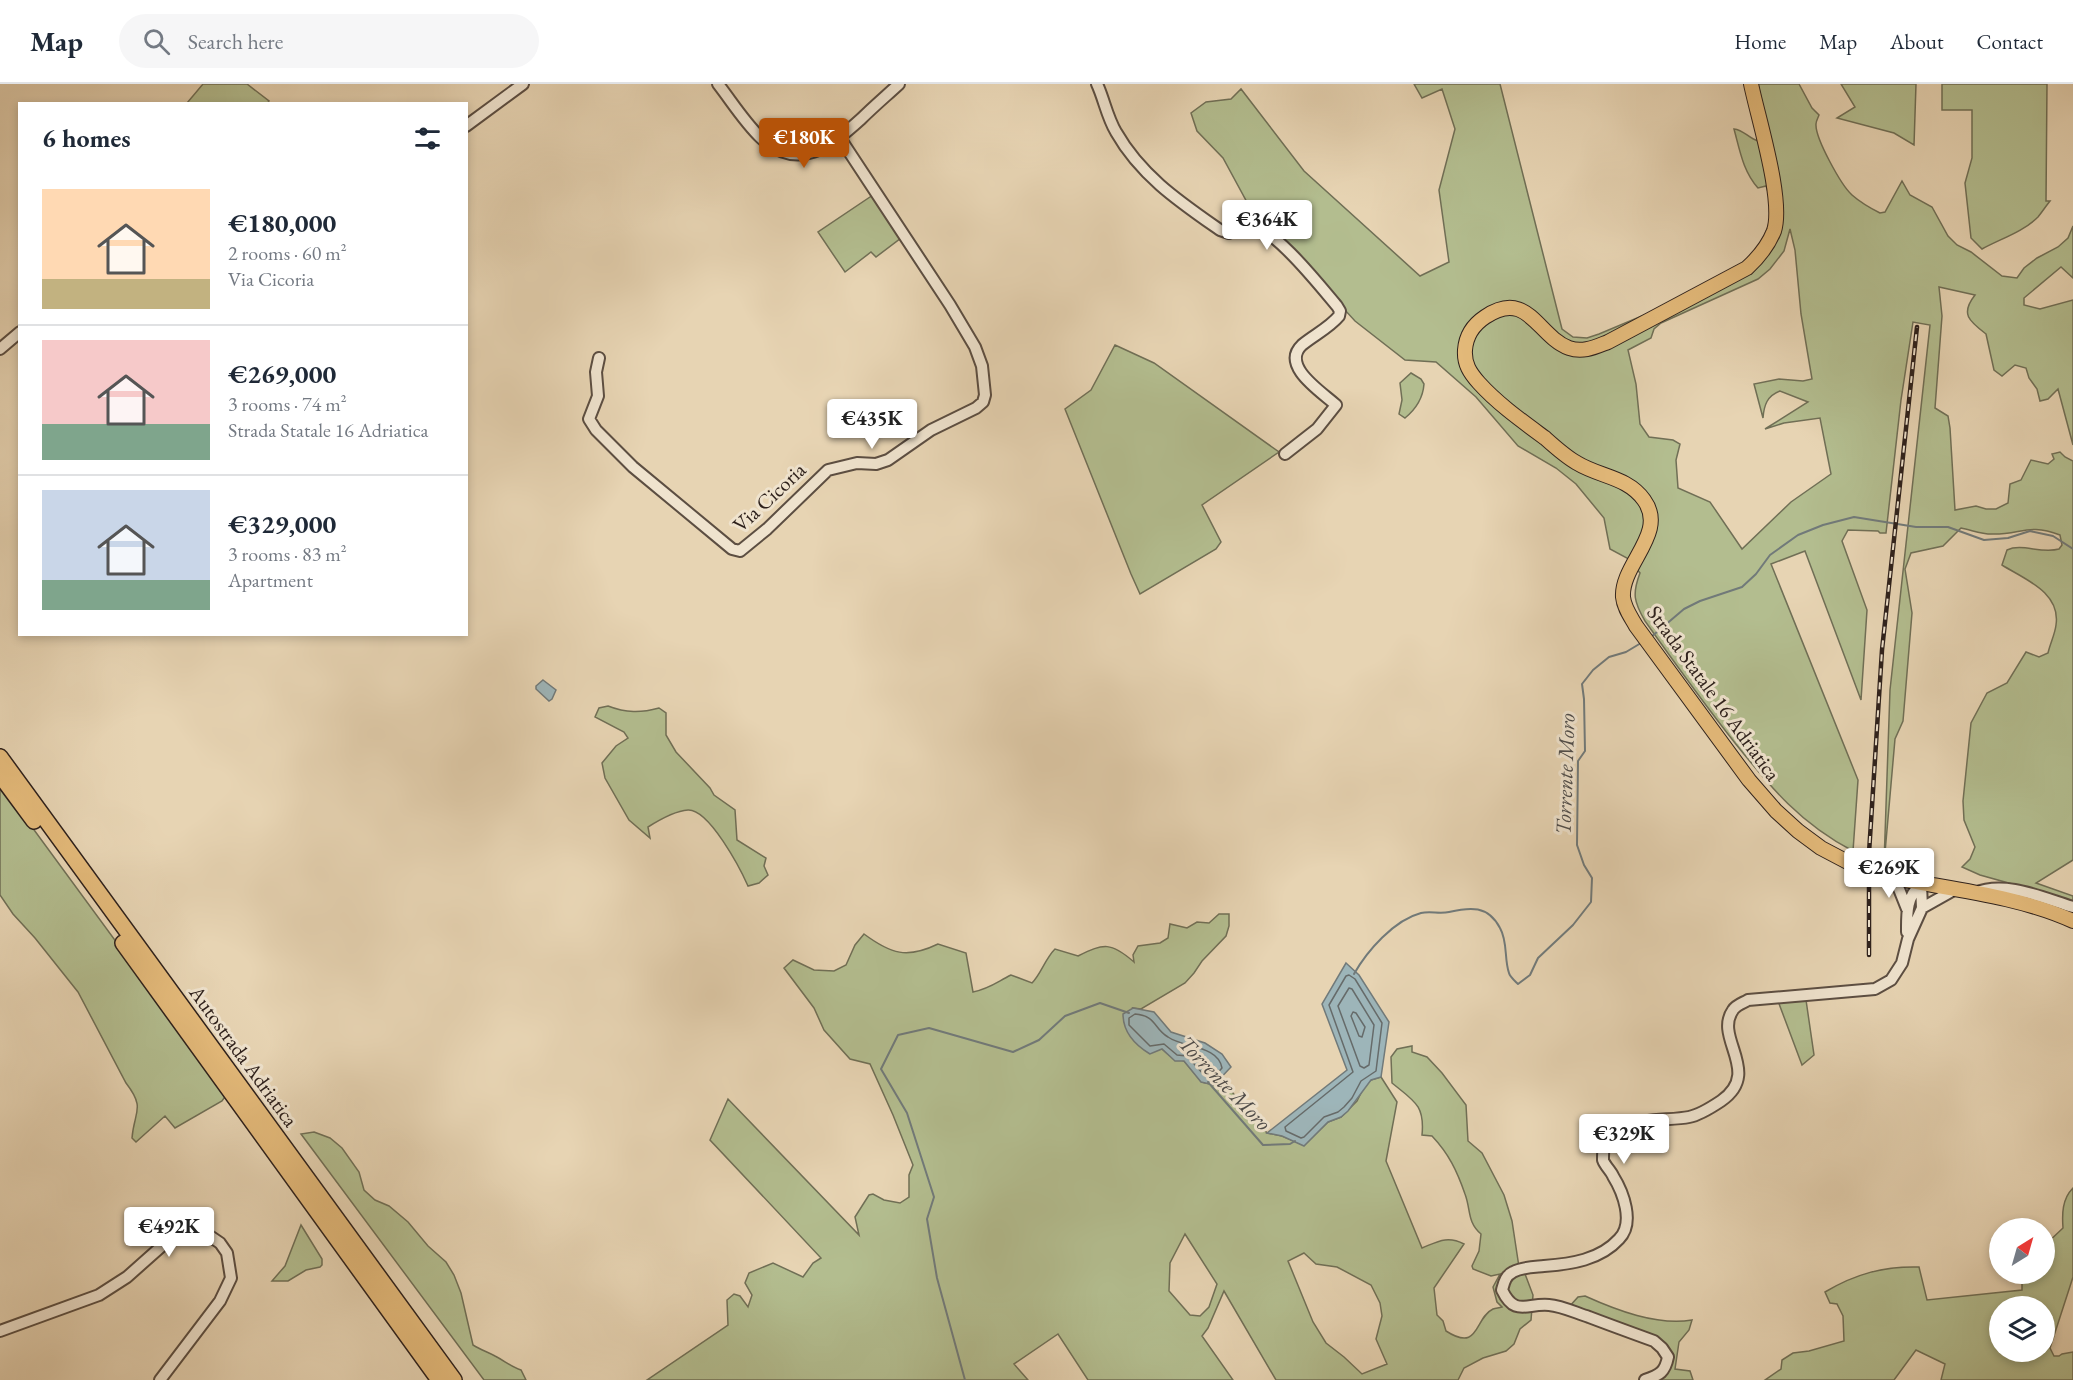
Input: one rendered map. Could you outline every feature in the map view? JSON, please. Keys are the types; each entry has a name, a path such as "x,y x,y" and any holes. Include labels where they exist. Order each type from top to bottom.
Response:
{"highway":[{"name":"Autostrada Adriatica","path":"0,757 55,841 440,1380"},
{"name":"Autostrada Adriatica","path":"0,775 55,841 454,1380"}],"main road":[{"name":"Strada Statale 16 Adriatica","path":"1750,84 1773,181 1776,208 1775,228 1760,257 1747,268 1608,342 1585,350 1562,345 1532,316 1514,309 1494,311 1482,318 1473,328 1466,342 1467,366 1472,375 1493,397 1578,464 1628,484 1644,499 1651,516 1650,529 1625,584 1623,596 1625,607 1701,717 1776,811 1821,848 1859,868 1892,878 2031,906 2073,921"}],"street":[{"path":"468,125 523,84"},
{"path":"718,84 760,137 783,153 794,156 808,154 840,138 898,84"},
{"path":"1097,84 1116,132 1152,179 1220,230 1229,233 1248,224 1263,230 1285,248 1340,311 1339,316 1297,350 1295,361 1303,376 1336,405 1317,429 1285,454"},
{"name":"Via Cicoria","path":"599,358 596,372 598,396 589,419 596,430 633,467 732,549 740,551 767,529 828,470 857,463 876,464 888,460 931,430 976,408 983,402 986,386 975,347 840,138"},
{"path":"0,349 18,334"},
{"path":"1892,878 1907,911"},
{"path":"1645,1380 1659,1375 1666,1368 1668,1357 1654,1341 1561,1307 1548,1305 1523,1308 1512,1305 1502,1290 1505,1278 1512,1272 1527,1267 1574,1264 1604,1251 1621,1238 1626,1226 1627,1207 1614,1177 1603,1161 1604,1145 1615,1130 1634,1122 1691,1117 1724,1099 1738,1082 1739,1067 1729,1035 1728,1021 1733,1008 1748,1000 1875,989 1891,980 1902,963 1908,939 1922,908 1921,884"},
{"path":"1908,939 1907,911 1914,890 1921,884"},
{"path":"1974,894 1989,888 2023,892 2073,907"},
{"path":"1922,908 1954,890"},
{"path":"2031,906 2036,900 2047,898"},
{"path":"0,1331 99,1295 127,1277 172,1237 186,1230 201,1230 220,1243 227,1253 231,1278 220,1301 160,1380"}],"green space":[{"path":"203,84 247,84 269,101 268,102 188,102"},
{"path":"1414,84 1500,84 1562,329 1573,337 1587,338 1661,308 1744,262 1752,254 1764,237 1771,208 1766,186 1758,188 1749,175 1734,129 1758,141 1769,133 1758,84 1799,84 1812,108 1819,115 1816,123 1817,131 1824,150 1847,190 1855,198 1880,213 1885,212 1902,181 1910,195 1932,207 1948,236 1957,245 1971,252 2002,276 2017,278 2024,268 2058,247 2068,238 2073,226 2073,278 2061,267 2024,298 2024,305 2040,309 2073,300 2073,445 2058,389 2048,399 2040,401 2037,389 2029,378 2026,368 2015,365 2002,376 1994,370 1986,334 1968,317 1968,307 1975,295 1939,287 1942,316 1935,408 1948,416 1955,510 1976,506 1996,509 2008,503 2010,484 2021,480 2031,460 2048,464 2054,459 2052,454 2060,452 2073,461 2073,860 2036,883 2073,896 2073,901 1980,875 1962,867 1970,859 1975,847 1964,820 1963,801 1971,723 1987,693 2007,683 2026,652 2039,657 2048,653 2055,632 2056,614 2047,595 2030,581 2002,565 2007,550 2013,548 2059,549 2062,545 2060,535 2041,530 1990,534 1961,528 1943,546 1911,553 1905,569 1912,613 1903,721 1895,739 1884,864 1890,690 1930,325 1913,322 1901,400 1886,533 1848,530 1842,541 1867,610 1861,700 1805,551 1771,564 1858,780 1853,851 1818,829 1788,804 1761,775 1712,713 1645,621 1635,598 1640,573 1627,558 1610,549 1604,518 1576,484 1556,468 1518,446 1476,397 1436,362 1405,360 1355,321 1248,204 1223,158 1197,131 1191,113 1206,102 1231,99 1241,89 1304,171 1420,276 1449,262 1439,190 1455,129 1442,89 1422,98","holes":["1790,229 1795,250 1801,314 1812,379 1803,381 1779,379 1754,384 1763,418 1767,402 1780,391 1808,402 1765,429 1784,423 1820,418 1831,474 1791,502 1742,549 1710,502 1678,488 1676,460 1680,444 1673,440 1649,437 1640,424 1636,384 1628,350 1651,338 1654,329 1661,323 1758,279 1770,269 1784,251"]},
{"path":"1841,84 1916,84 1914,145 1894,133 1837,118 1855,107"},
{"path":"1942,84 2047,84 2046,201 2050,201 2038,217 2025,227 1982,249 1971,238 1965,183 1972,158 1972,110 1942,110"},
{"path":"873,195 901,238 876,257 871,252 845,272 818,232"},
{"path":"1115,345 1154,363 1279,452 1202,505 1221,542 1216,549 1140,594 1065,409 1091,390"},
{"path":"1411,373 1421,379 1424,384 1418,403 1405,418 1399,414 1402,400 1400,383"},
{"path":"608,706 634,712 659,708 666,713 666,735 676,752 714,795 735,810 737,840 766,858 764,866 768,875 759,883 748,886 723,841 705,819 696,812 683,811 662,819 648,827 650,838 629,820 605,778 602,763 616,746 628,738 624,732 595,717 599,708"},
{"path":"0,789 18,808 216,1078 227,1094 222,1101 175,1128 165,1116 136,1142 132,1138 137,1110 136,1099 78,992 0,895"},
{"path":"1219,914 1229,914 1226,936 1194,973 1185,983 1141,1009 1133,1008 1162,1049 1169,1055 1184,1061 1202,1082 1214,1085 1221,1079 1267,1133 1304,1145 1328,1122 1341,1117 1357,1101 1365,1085 1381,1077 1397,1102 1386,1161 1422,1248 1447,1240 1464,1244 1434,1288 1437,1315 1443,1321 1446,1331 1457,1337 1465,1338 1475,1332 1487,1313 1502,1307 1497,1302 1493,1287 1500,1274 1491,1276 1473,1269 1472,1266 1479,1251 1481,1234 1471,1220 1459,1178 1448,1156 1432,1136 1422,1135 1422,1117 1416,1104 1392,1083 1391,1057 1397,1049 1412,1046 1412,1052 1427,1057 1466,1105 1468,1141 1482,1153 1504,1195 1512,1221 1519,1267 1525,1274 1533,1295 1531,1320 1520,1329 1514,1344 1506,1351 1483,1358 1464,1368 1458,1380 1276,1380 1224,1291 1208,1328 1202,1336 1233,1380 1088,1380 1058,1334 1014,1364 1028,1380 647,1380 728,1325 727,1300 734,1294 740,1296 748,1307 752,1295 745,1283 749,1273 773,1263 803,1277 813,1263 821,1258 710,1140 728,1099 859,1235 855,1217 869,1195 873,1194 884,1200 900,1203 909,1197 909,1175 913,1165 870,1064 850,1059 824,1030 814,1008 784,968 793,960 814,970 834,971 846,965 855,945 864,934 891,950 900,952 917,952 938,944 966,953 973,992 1011,975 1032,983 1055,949 1078,956 1094,949 1107,947 1119,951 1134,962 1133,955 1138,946 1160,943 1168,938 1170,924 1187,928 1197,922 1209,923","holes":["1185,1234 1217,1284 1209,1307 1200,1316 1190,1315 1169,1291 1170,1263","1304,1253 1316,1264 1337,1267 1371,1285 1380,1303 1382,1316 1376,1339 1387,1364 1362,1374 1326,1343 1313,1322 1288,1261"]},
{"path":"1806,1000 1814,1055 1802,1065 1778,1001"},
{"path":"314,1132 330,1138 342,1148 359,1172 364,1190 408,1222 428,1246 446,1262 461,1293 473,1345 521,1370 526,1380 484,1380 301,1134"},
{"path":"2073,1188 2073,1277 2055,1333 2055,1296 1989,1296 1989,1362 2055,1362 2055,1356 2073,1352 2073,1380 1941,1380 1945,1364 1916,1350 1894,1380 1765,1380 1781,1369 1782,1360 1793,1353 1844,1341 1843,1316 1837,1304 1830,1303 1825,1292 1847,1280 1870,1272 1919,1267 1927,1300 2022,1290 2022,1284 2055,1284 2055,1236 2063,1228 2067,1197"},
{"path":"301,1225 322,1259 322,1265 306,1270 288,1281 272,1281 285,1266"},
{"path":"1585,1296 1637,1316 1665,1321 1692,1320 1689,1330 1679,1342 1675,1369 1690,1371 1693,1380 1658,1380 1670,1358 1665,1343 1569,1307 1578,1297"}],"water":[{"path":"543,680 556,690 549,701 536,689 536,686"},
{"path":"1346,963 1359,975 1389,1022 1381,1077 1371,1080 1348,1111 1341,1117 1328,1122 1304,1146 1282,1136 1267,1133 1347,1070 1322,1004"},
{"path":"1133,1008 1154,1012 1171,1032 1205,1043 1222,1054 1231,1067 1214,1085 1201,1082 1184,1061 1175,1061 1162,1049 1150,1054 1135,1042 1125,1027 1123,1014"}],"waterway":[{"name":"Torrente Moro","path":"1651,637 1684,609 1700,601 1742,587 1756,574 1770,555 1798,535 1823,525 1854,517 1916,527 1948,527 1984,540 2008,538 2030,531 2053,536 2073,549"},
{"name":"Torrente Moro","path":"1354,974 1382,938 1401,922 1424,912 1446,913 1471,909 1490,915 1500,928 1508,968 1513,979 1518,984 1530,975 1538,958 1573,925 1591,902 1592,878 1584,865 1577,845 1578,761 1585,751 1582,684 1593,670 1609,657 1626,652 1641,643"},
{"name":"Torrente Moro","path":"965,1380 937,1278 927,1219 934,1197 907,1113 881,1069 898,1035 929,1028 1013,1052 1039,1040 1065,1016 1100,1003 1129,1013"},
{"name":"Torrente Moro","path":"1208,1082 1263,1145 1290,1144 1295,1141"}],"railway":[{"path":"1869,955 1869,853 1882,650 1917,327"}]}
